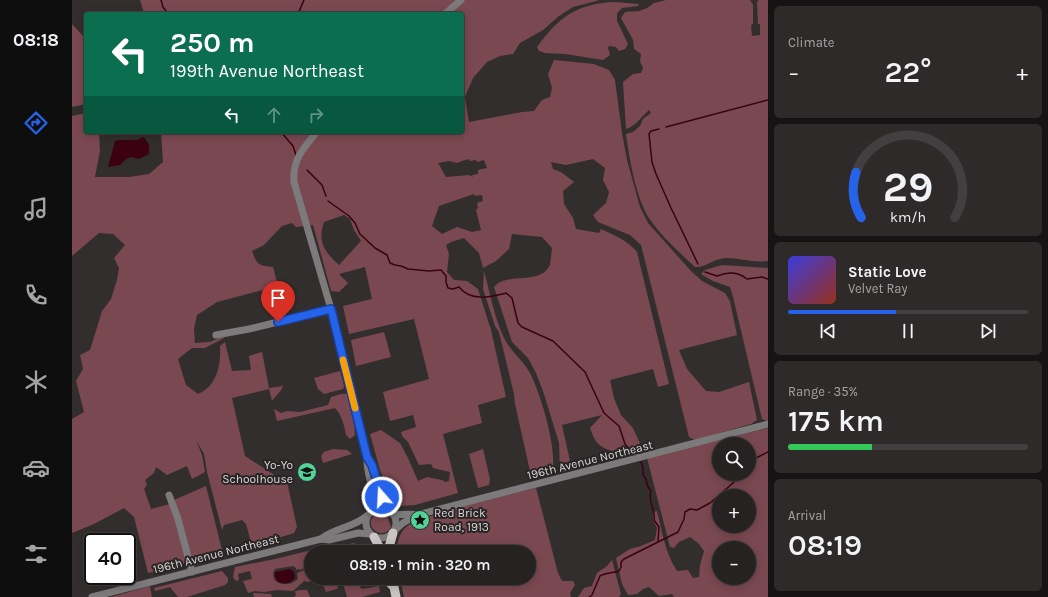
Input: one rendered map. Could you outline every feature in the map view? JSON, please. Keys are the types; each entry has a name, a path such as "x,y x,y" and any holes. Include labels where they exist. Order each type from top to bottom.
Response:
{"main road":[{"path":"390,545 393,532"},
{"path":"372,535 378,545"},
{"path":"395,585 396,597"}],"street":[{"path":"447,12 461,0"},
{"path":"315,134 298,156 294,177 331,309 367,457 367,466 374,496 371,512 366,522 368,530 372,535 384,538 393,532 396,523 381,494 372,465 367,457"},
{"path":"216,335 249,329 331,309"},
{"name":"196th Avenue Northeast","path":"393,532 417,514 768,424"},
{"path":"169,495 178,519 192,572"},
{"path":"371,512 381,508 392,513"},
{"name":"196th Avenue Northeast","path":"321,539 327,533 347,528 355,524 371,512"},
{"name":"196th Avenue Northeast","path":"392,513 406,515 413,513 417,514"},
{"name":"196th Avenue Northeast","path":"92,597 321,539 329,540 358,532 372,535"}],"shaded area":[{"path":"140,0 600,0 573,7 559,16 543,30 520,43 513,54 500,56 487,62 473,78 465,97 469,122 534,111 542,100 550,97 552,88 548,74 554,60 594,64 609,70 615,80 627,160 640,207 648,223 691,271 702,281 725,293 730,301 737,335 679,350 687,369 706,391 719,392 749,382 757,420 751,424 695,440 689,437 641,245 630,235 598,222 593,215 606,203 609,192 603,180 605,168 593,159 566,165 551,162 553,169 561,172 574,182 563,191 564,204 573,218 576,229 599,233 601,229 625,241 637,252 669,384 658,387 653,369 610,380 614,398 621,415 633,428 642,448 613,456 612,451 597,443 590,428 602,415 562,425 572,470 563,472 560,471 559,443 543,391 528,358 512,342 494,287 499,283 510,279 529,278 544,273 550,265 552,248 542,237 512,234 509,249 496,261 483,268 479,253 464,238 446,245 449,254 447,272 454,280 467,281 478,289 491,330 506,397 478,405 482,423 443,434 458,493 415,505 399,506 389,495 370,434 381,430 400,443 418,481 427,477 446,482 449,481 450,472 433,468 431,464 419,465 408,442 402,436 401,432 416,427 413,415 390,421 383,392 429,379 414,319 349,334 343,306 372,299 365,267 339,274 348,283 339,292 331,291 313,225 296,227 292,223 282,226 264,245 252,251 259,264 273,267 278,286 217,302 197,315 194,329 195,343 210,342 223,336 224,338 205,348 192,348 178,359 186,385 198,394 210,386 214,380 220,360 220,346 225,342 232,371 251,370 249,356 262,352 269,388 283,386 281,390 272,401 269,389 232,398 245,456 287,482 297,527 294,533 252,546 246,524 242,520 224,525 222,530 207,472 204,454 196,440 202,455 205,472 192,479 187,466 167,475 156,467 154,473 145,480 147,485 144,489 151,509 170,504 187,563 148,573 134,517 124,508 94,524 72,533 72,419 84,412 76,381 83,369 80,355 90,350 102,311 111,299 119,268 114,258 125,245 113,234 99,233 72,256 72,116 84,113 84,134 99,134 100,151 95,177 129,177 149,174 163,162 161,134 464,134 464,12 142,12","holes":["468,159 470,161 476,160 477,162 484,160 487,168 478,170 478,174 472,175 473,177 469,175 446,177 438,163 449,161 457,163","474,194 475,196 482,195 483,201 477,203 478,208 476,210 481,230 472,232 457,227 442,234 432,226 439,206","344,215 350,219 354,230 361,241 339,265 326,251 321,235 324,222"]},
{"path":"666,0 750,0 753,5 753,24 751,25 752,36 760,35 757,2 759,0 768,0 768,261 722,258 703,266 695,267 670,244 659,231 644,210 640,200 631,165 626,134 633,132 640,126 643,119 651,113 649,110 635,124 626,129 623,82 633,74 641,73 643,68 640,61 641,54 634,49 633,40 621,18 625,12 639,11 654,3"},
{"path":"614,2 639,4 638,6 622,8 617,13 617,21 628,44 625,49 619,51 616,47 609,46 608,48 610,55 603,60 539,51 537,47 545,37 561,20 570,14 589,6"},
{"path":"72,24 83,36 84,40 84,104 72,107"},
{"path":"144,137 149,145 149,154 139,159 131,157 126,159 120,165 108,167 115,141 137,140"},
{"path":"722,265 768,268 768,421 762,419 730,287 713,281 701,274 705,270"},
{"path":"484,271 503,336 530,373 539,395 551,437 553,451 552,474 532,476 530,471 499,332 495,326 483,289"},
{"path":"384,332 391,357 356,366 351,340"},
{"path":"340,371 344,386 343,389 324,394 318,389 314,378"},
{"path":"347,394 354,424 355,435 350,439 346,435 341,417 335,408 277,421 274,409 281,413 287,411 300,412 328,405 331,397"},
{"path":"768,428 768,597 674,597 672,594 659,596 649,587 643,589 637,594 628,595 622,584 616,558 630,549 655,540 657,528 653,520 653,512 657,511 667,549 677,571 688,570 693,578 699,577 700,565 704,551 698,543 690,537 679,542 674,548 670,547 647,458 712,442 712,481 756,481 756,437 732,437"},
{"path":"333,449 347,450 352,454 323,463 321,456 324,452"},
{"path":"483,449 490,479 489,485 478,488 469,454"},
{"path":"206,486 223,554 191,561 174,500"},
{"path":"536,488 558,573 562,581 573,581 575,585 570,593 571,597 404,597 401,585 536,585 536,545 397,545 402,531 408,526 428,517"},
{"path":"379,512 386,513 391,527 383,533 374,530 371,526 373,517"},
{"path":"354,543 358,545 346,545"},
{"path":"304,552 304,569 296,570 293,566 275,569 273,575 277,582 289,584 298,579 297,573 304,570 304,581 293,591 277,590 264,592 255,591 248,593 243,581 252,579 250,571 238,574 239,580 236,581 233,577 235,567"},
{"path":"612,560 621,594 619,597 578,597 584,588 592,586 597,573 607,566"},
{"path":"289,569 293,571 295,578 291,582 282,583 277,581 275,572"},
{"path":"222,571 228,578 228,582 225,585 187,597 178,597 170,587 155,591 154,588"},
{"path":"323,585 337,585 337,589 326,592"},
{"path":"343,585 359,585 362,589 379,586 380,592 362,597 347,597"},
{"path":"150,586 152,597 111,597"},
{"path":"307,590 310,597 293,597 296,596 295,591"},
{"path":"253,593 271,594 272,597 254,597"}],"waterway":[{"path":"161,0 167,12"},
{"path":"299,12 304,0"},
{"path":"666,127 768,100"},
{"path":"659,129 651,131 649,134 652,162 671,208 698,264"},
{"path":"283,134 293,146 296,155"},
{"path":"307,170 322,185 326,196"},
{"path":"328,201 349,216 355,223 360,234 375,248 387,255 390,263 408,269 429,271 441,270 446,276 448,288 453,289 459,287 464,292 475,297 487,297 506,293 512,298 518,323 522,327 553,341 585,372 604,413 619,426 625,444 631,451"},
{"path":"705,272 717,276 736,273 747,279 762,277 768,279"},
{"path":"756,457 768,452"},
{"path":"641,462 643,475 651,491 650,498 654,512 654,520 659,527 658,541"},
{"path":"589,597 592,595 600,576 619,571 621,562 624,559 678,532 684,519 685,512 690,509 697,510 710,503 735,481"}],"slow traffic":[{"path":"343,360 355,408"}],"place":[{"name":"Yo-Yo Schoolhouse","path":"307,472"},
{"name":"Red Brick Road, 1913","path":"420,520"}],"route":[{"path":"278,322 331,309 367,457 372,465 382,497"}]}
